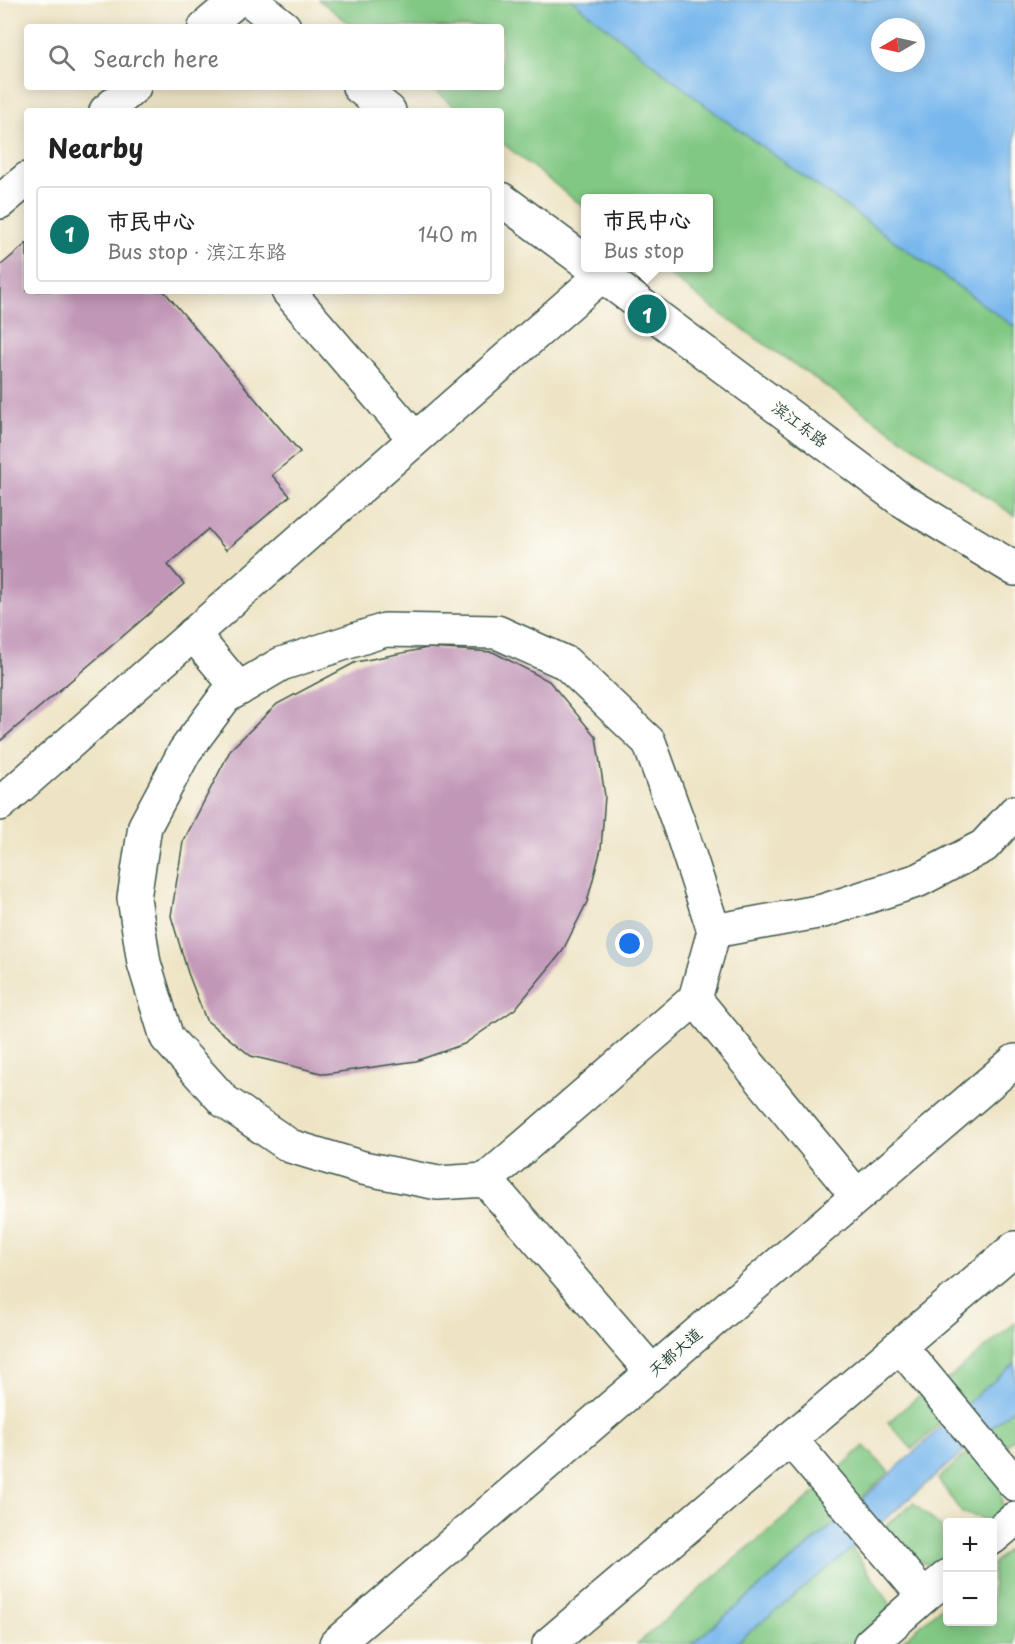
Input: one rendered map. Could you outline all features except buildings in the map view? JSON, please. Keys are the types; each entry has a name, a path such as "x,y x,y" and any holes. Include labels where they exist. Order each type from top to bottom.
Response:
{"street":[{"path":"209,24 237,0"},
{"path":"250,0 280,24"},
{"path":"363,90 385,108"},
{"path":"0,202 24,182"},
{"name":"滨江东路","path":"504,201 581,259"},
{"path":"0,804 415,439 589,272"},
{"name":"滨江东路","path":"598,272 900,499 1015,569"},
{"path":"291,294 415,439"},
{"path":"385,630 497,632 566,663 650,742 714,931 695,999 486,1180 438,1183 363,1168 290,1146 224,1101 167,1038 144,963 134,898 145,826 185,751 225,697 281,663 385,630"},
{"path":"193,634 239,688"},
{"path":"714,931 823,911 920,880 984,846 1015,812"},
{"path":"695,999 857,1196"},
{"name":"天都大道","path":"336,1644 1015,1061"},
{"path":"486,1180 652,1372"},
{"path":"549,1644 1015,1248"},
{"path":"900,1346 1005,1472"},
{"path":"790,1439 894,1561 936,1586 870,1644"},
{"path":"997,1535 1015,1519"}],"green space":[{"path":"319,0 572,0 718,115 1015,327 1015,516 715,310 666,272 713,272 713,194 581,194 581,205 504,144 504,108 457,108 434,90 504,90 504,24 350,24"},
{"path":"1015,1323 1015,1363 962,1408 942,1384"},
{"path":"921,1394 944,1421 912,1449 888,1422"},
{"path":"1015,1407 1015,1437 1003,1450 988,1431"},
{"path":"864,1446 889,1472 859,1500 835,1473"},
{"path":"970,1451 1000,1484 1003,1512 991,1518 980,1518 962,1513 938,1479"},
{"path":"818,1490 842,1517 692,1644 637,1644 737,1557"},
{"path":"913,1503 941,1527 943,1557 935,1568 902,1553 884,1527"},
{"path":"1015,1543 1015,1644 899,1644 943,1606 943,1626 997,1626 997,1559"},
{"path":"852,1548 893,1608 852,1644 735,1644"}],"water":[{"path":"572,0 1015,0 1015,327 718,115"},
{"path":"1015,1363 1015,1407 852,1548 735,1644 692,1644 842,1518 962,1408"}],"place":[{"name":"市民中心","path":"647,314"}]}
